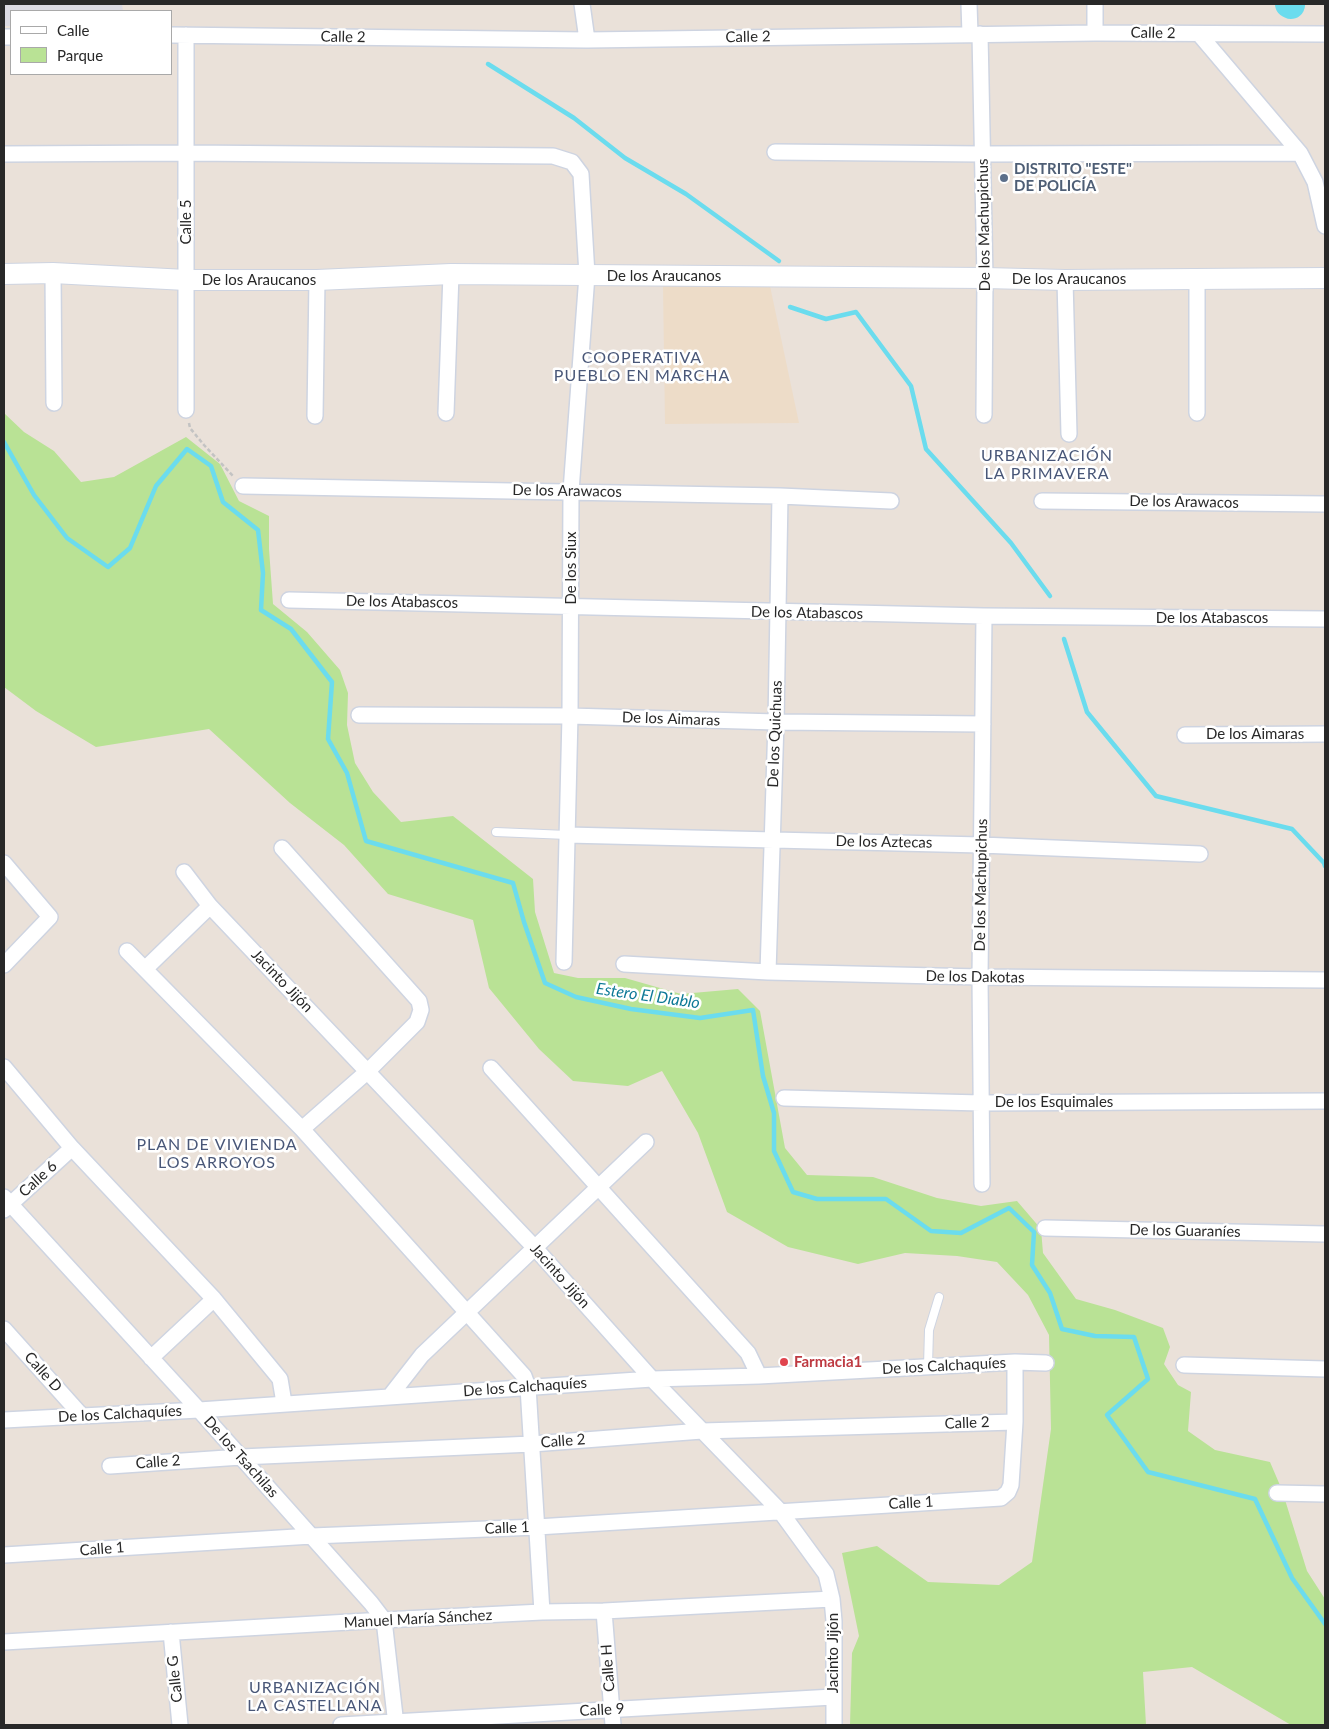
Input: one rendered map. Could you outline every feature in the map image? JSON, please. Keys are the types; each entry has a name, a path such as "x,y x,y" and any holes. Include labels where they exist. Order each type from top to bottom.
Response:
{"street":[{"path":"582,4 587,40"},
{"name":"De los Machupichus","path":"969,4 975,34 982,154 985,278 984,415"},
{"path":"1095,4 1096,33"},
{"name":"Calle 2","path":"178,35 587,40 1096,33 1325,34"},
{"path":"1199,34 1300,153 1315,182 1325,226"},
{"name":"Calle 5","path":"178,35 185,153 186,410"},
{"path":"775,152 982,154 1300,153"},
{"path":"4,154 185,153"},
{"name":"De los Siux","path":"185,153 553,156 572,162 581,174 587,275 571,491 570,716 564,962"},
{"path":"53,273 54,403"},
{"name":"De los Araucanos","path":"4,274 53,273 186,280 317,280 450,274 1065,280 1325,278"},
{"path":"446,413 450,274"},
{"path":"1197,278 1197,413"},
{"path":"315,416 317,280"},
{"path":"1065,280 1070,434"},
{"name":"De los Arawacos","path":"243,486 571,491 780,496 891,501"},
{"name":"De los Quichuas","path":"768,972 776,722 780,496"},
{"name":"De los Arawacos","path":"1042,501 1325,504"},
{"name":"De los Atabascos","path":"289,600 984,616 1325,619"},
{"name":"De los Machupichus","path":"982,1184 980,978 984,616"},
{"name":"De los Aimaras","path":"359,715 570,716 776,722 983,724"},
{"name":"De los Aimaras","path":"1185,735 1325,734"},
{"name":"De los Aztecas","path":"567,836 981,845 1200,854"},
{"path":"282,848 419,1001 422,1010 417,1022 368,1072 302,1129"},
{"path":"4,864 50,917 4,965"},
{"name":"Jacinto Jijón","path":"184,872 210,906 535,1248 652,1379 780,1511 826,1574 832,1599 834,1621 834,1725"},
{"path":"145,969 210,906"},
{"path":"127,951 302,1129 524,1376 528,1387 542,1612"},
{"name":"De los Dakotas","path":"624,964 768,972 980,978 1325,980"},
{"path":"4,1067 72,1148 214,1300 280,1378 284,1403"},
{"path":"490,1068 748,1354 759,1376"},
{"name":"De los Esquimales","path":"784,1098 981,1102 1325,1101"},
{"path":"390,1396 422,1355 646,1142"},
{"name":"Calle 6","path":"6,1204 72,1148"},
{"name":"De los Tsachilas","path":"6,1204 241,1456 384,1620"},
{"name":"De los Guaraníes","path":"1045,1228 1325,1234"},
{"path":"151,1358 214,1300"},
{"name":"Calle D","path":"4,1329 82,1416"},
{"path":"1015,1362 1016,1422"},
{"name":"De los Calchaquíes","path":"4,1420 199,1410 652,1379 759,1376 1015,1362 1046,1363"},
{"path":"1184,1365 1325,1369"},
{"name":"Calle 2","path":"110,1466 241,1456 532,1444 702,1431 1016,1422"},
{"name":"Calle 1","path":"4,1556 312,1536 537,1527 1001,1498 1008,1492 1010,1485 1016,1422"},
{"path":"1277,1493 1325,1494"},
{"name":"Manuel María Sánchez","path":"4,1642 384,1620 542,1612 604,1612 832,1599"},
{"name":"Calle H","path":"604,1612 613,1725"},
{"path":"384,1620 396,1723"},
{"name":"Calle G","path":"171,1632 180,1725"},
{"name":"Calle 9","path":"341,1725 833,1697"}],"lane":[{"path":"496,832 567,836"},
{"path":"928,1366 929,1330 939,1297"}],"path":[{"path":"186,410 190,428 243,486"}],"shaded area":[{"path":"4,4 122,4 123,10 10,10 10,26 4,26"},
{"path":"663,286 770,286 799,423 665,424"}],"green space":[{"path":"4,413 24,432 54,451 81,482 114,477 186,437 220,464 239,501 269,516 273,604 307,632 340,670 348,693 347,725 355,763 373,792 401,822 453,816 533,879 535,912 554,973 578,978 625,978 681,994 738,989 760,1011 785,1148 807,1175 873,1177 937,1198 981,1206 1017,1201 1041,1229 1043,1253 1076,1299 1115,1310 1163,1328 1170,1347 1164,1364 1178,1385 1191,1392 1188,1431 1215,1450 1270,1462 1282,1490 1307,1571 1325,1599 1325,1725 1291,1725 1192,1667 1143,1672 1146,1725 850,1725 852,1653 859,1636 842,1553 877,1546 928,1582 999,1585 1032,1562 1051,1429 1049,1335 1028,1295 997,1262 957,1256 905,1253 858,1264 788,1247 727,1212 698,1133 662,1071 628,1086 573,1081 539,1049 489,988 473,920 388,894 344,845 290,803 209,729 96,747 36,711 4,687"}],"waterway":[{"path":"488,64 574,118 625,158 686,194 779,261"},
{"path":"790,307 826,319 856,312 911,386 926,449 1011,543 1050,596"},
{"name":"Estero El Diablo","path":"4,442 34,495 67,538 108,567 130,548 156,486 187,449 211,466 223,502 258,530 263,573 261,610 291,629 332,682 328,739 347,773 366,841 513,883 545,983 576,997 631,1009 700,1018 753,1010 763,1076 774,1113 774,1151 793,1192 817,1199 886,1199 931,1231 961,1233 1009,1208 1034,1232 1032,1265 1050,1293 1062,1329 1095,1336 1134,1337 1148,1379 1107,1415 1148,1472 1255,1499 1292,1578 1325,1624"},
{"path":"1064,639 1087,712 1156,796 1292,829 1325,866"}],"place":[{"name":"DISTRITO \"ESTE\" DE POLICÍA","path":"1004,178"},
{"name":"Farmacia1","path":"784,1362"}],"district":[{"name":"COOPERATIVA PUEBLO EN MARCHA","path":"642,367"},
{"name":"URBANIZACIÓN LA PRIMAVERA","path":"1047,465"},
{"name":"PLAN DE VIVIENDA LOS ARROYOS","path":"217,1154"},
{"name":"URBANIZACIÓN LA CASTELLANA","path":"315,1697"}]}
